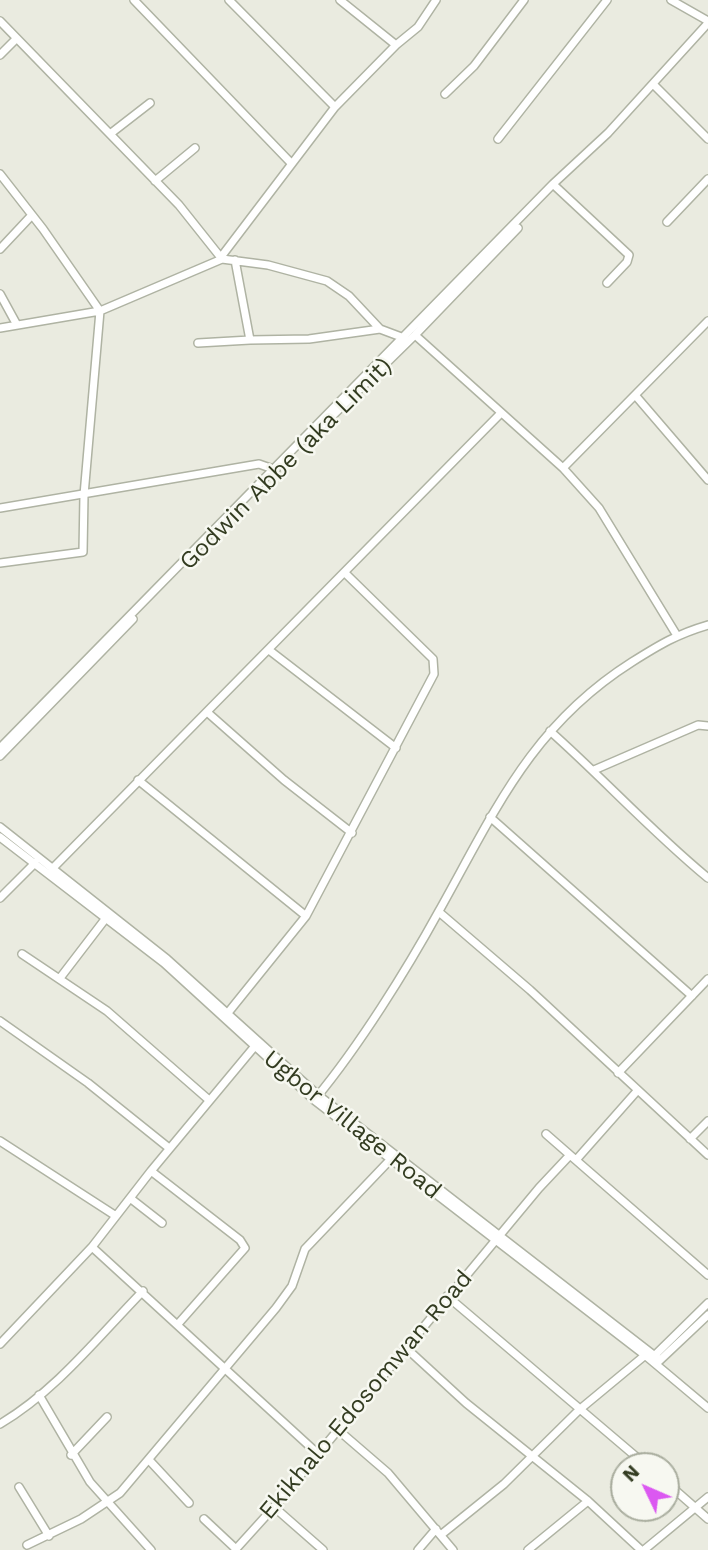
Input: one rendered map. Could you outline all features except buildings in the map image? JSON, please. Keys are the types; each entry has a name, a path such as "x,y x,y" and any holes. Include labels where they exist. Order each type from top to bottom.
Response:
{"street":[{"path":"134,0 291,163"},
{"path":"229,0 335,107"},
{"path":"340,0 396,45"},
{"path":"0,328 100,311 222,258 335,107 396,45 418,27 436,0"},
{"path":"445,94 474,66 524,0"},
{"path":"498,139 607,0"},
{"path":"671,0 708,22"},
{"path":"0,21 179,205 222,258 268,265 327,281 349,296 380,328 409,338 563,468 599,508 637,566 676,634"},
{"name":"Godwin Abbe (aka Limit)","path":"409,338 653,85 708,22"},
{"path":"0,55 16,39"},
{"path":"653,85 708,139"},
{"path":"110,134 150,103"},
{"path":"155,181 195,148"},
{"name":"Godwin Abbe (aka Limit)","path":"0,748 275,469 409,338 556,187 569,170"},
{"path":"0,174 100,311 84,495 83,552 0,564"},
{"path":"667,222 708,179"},
{"path":"556,187 629,256 628,262 607,283"},
{"path":"0,249 32,215"},
{"path":"234,260 250,340"},
{"path":"0,294 17,326"},
{"path":"563,468 708,321"},
{"path":"198,343 309,338 380,328"},
{"path":"701,328 708,335"},
{"path":"635,396 708,480"},
{"path":"51,870 501,413"},
{"path":"0,508 259,464 275,469"},
{"name":"Godwin Abbe (aka Limit)","path":"0,756 275,469"},
{"path":"226,1014 306,916 352,833 433,674 433,659 345,573"},
{"path":"316,1098 383,1003 439,912 490,817 550,731 570,708 606,679 676,634 708,625"},
{"path":"269,650 396,748"},
{"path":"207,712 284,780 352,833"},
{"path":"594,770 698,725 708,726"},
{"path":"550,731 594,770 659,836 708,878"},
{"path":"138,780 306,916"},
{"path":"490,817 692,996"},
{"name":"Ugbor Village Road","path":"0,827 226,1014 316,1098 653,1358 708,1408"},
{"name":"Ugbor Village Road","path":"0,837 34,863 51,870 106,918 226,1014 255,1046 389,1161 498,1236"},
{"path":"0,898 34,863"},
{"path":"439,912 530,990 708,1155"},
{"path":"60,978 106,918"},
{"path":"22,954 107,1011 209,1100"},
{"path":"618,1073 708,979"},
{"path":"0,1021 88,1083 169,1148"},
{"path":"0,1344 92,1247 150,1171 255,1046"},
{"name":"Ekikhalo Edosomwan Road","path":"236,1549 274,1507 498,1236 637,1091"},
{"path":"690,1139 708,1121"},
{"path":"546,1134 708,1275"},
{"path":"0,1141 116,1216"},
{"path":"27,1545 107,1504 150,1461 292,1286 306,1249 389,1161"},
{"path":"150,1171 240,1240 245,1248 177,1324"},
{"path":"130,1198 162,1223"},
{"path":"92,1247 317,1453"},
{"path":"0,1424 67,1371 143,1291"},
{"path":"447,1296 630,1452"},
{"path":"418,1550 504,1483 579,1410 653,1358 707,1309"},
{"path":"405,1347 466,1404 643,1550 708,1497"},
{"path":"39,1395 71,1455 107,1504 151,1550"},
{"path":"71,1455 107,1417"},
{"path":"337,1429 388,1473 453,1550"},
{"path":"150,1461 189,1503"},
{"path":"19,1487 49,1536"},
{"path":"680,1494 708,1519"},
{"path":"528,1550 587,1502"},
{"path":"274,1507 323,1550"},
{"path":"204,1519 236,1549"}]}
